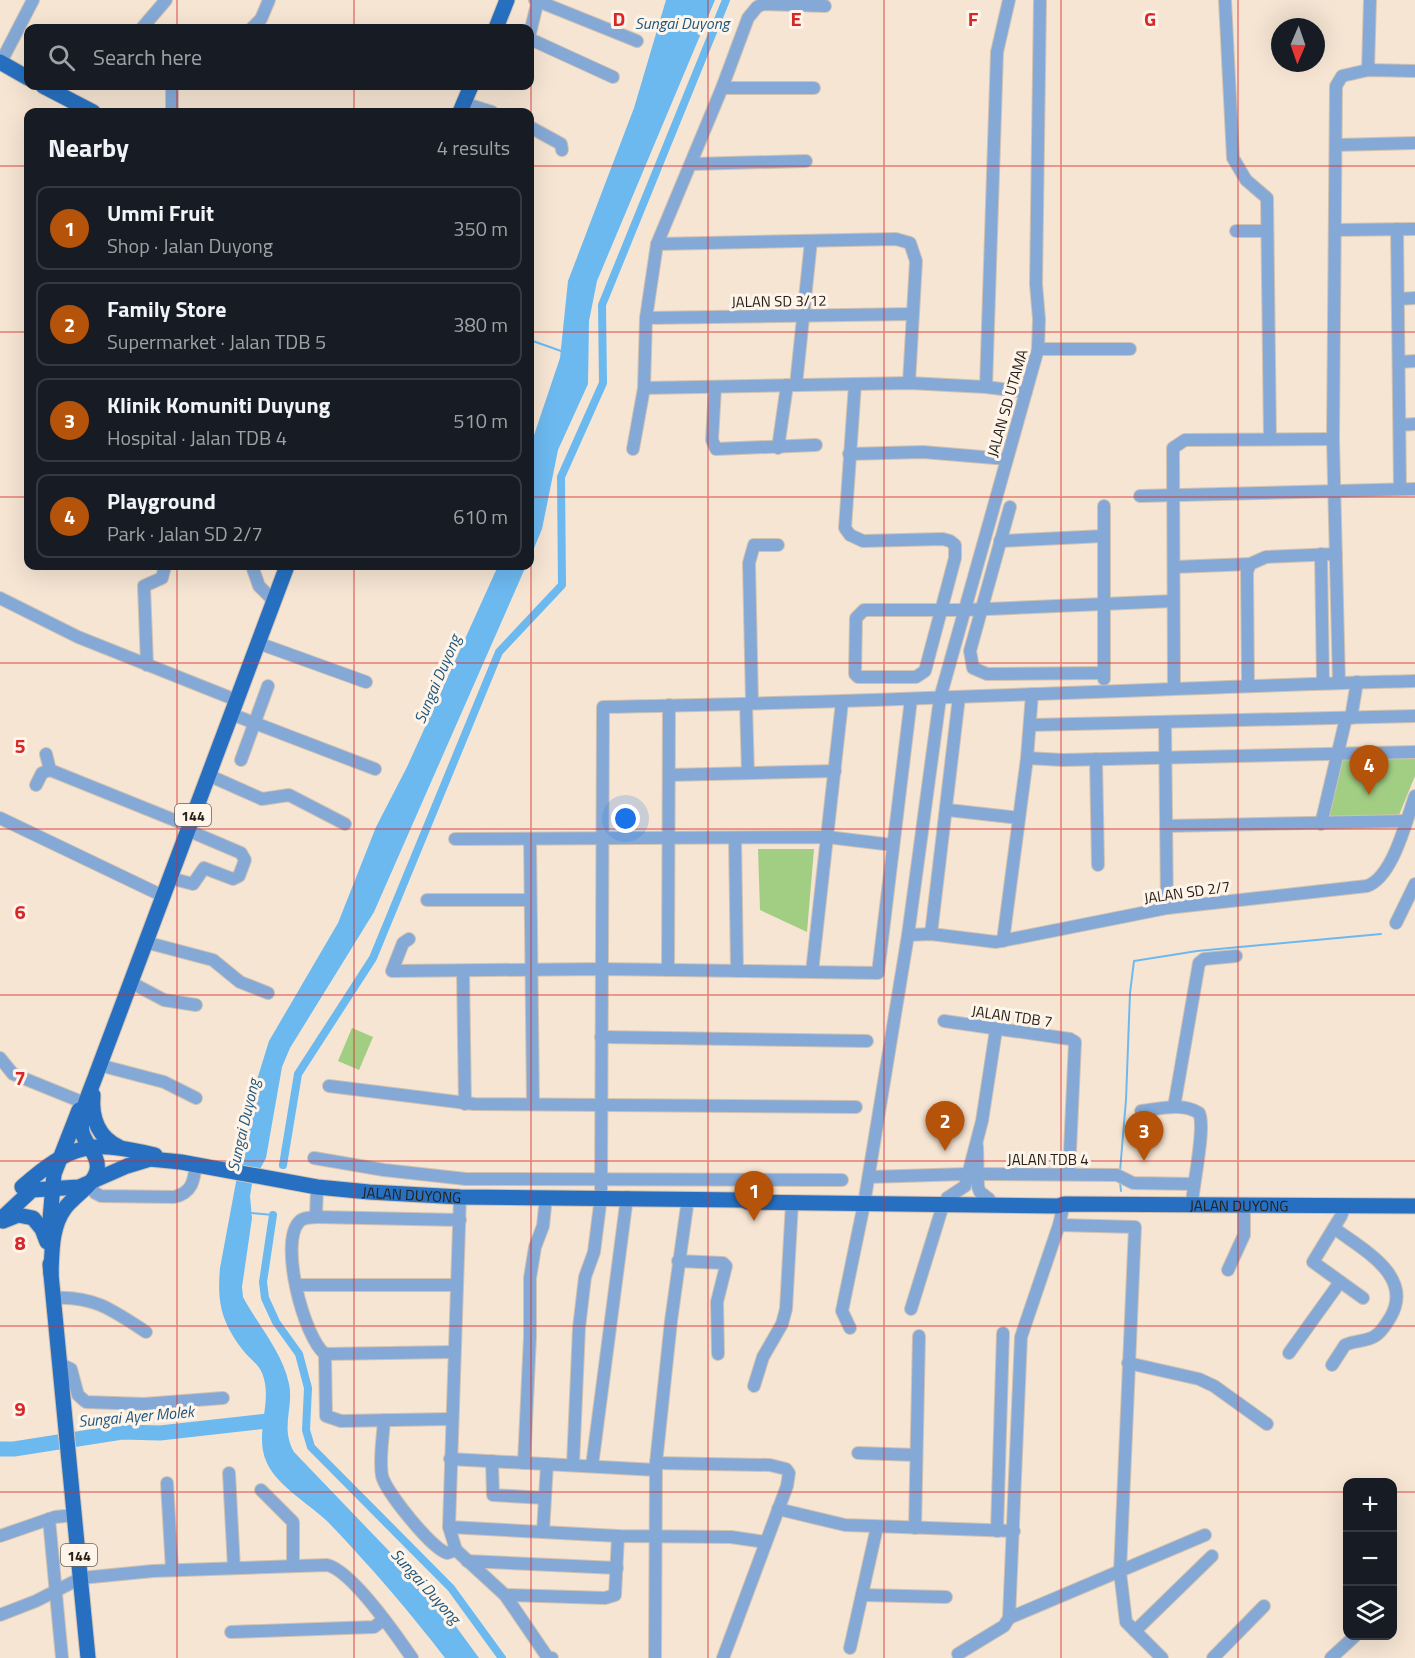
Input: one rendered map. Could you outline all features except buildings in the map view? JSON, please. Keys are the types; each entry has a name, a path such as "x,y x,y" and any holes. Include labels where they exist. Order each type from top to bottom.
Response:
{"main road":[{"path":"501,24 507,0"},
{"path":"0,62 24,76"},
{"path":"51,90 85,108"},
{"path":"462,108 469,90"},
{"name":"144","path":"51,1274 57,1222 63,1209 89,1183 97,1169 96,1157 88,1147 83,1134 82,1115 286,570"},
{"path":"97,1070 92,1098 94,1121 105,1138 124,1149"},
{"name":"144","path":"88,1658 49,1254 53,1188 58,1158 97,1070"},
{"path":"0,1212 74,1120"},
{"path":"88,1147 124,1149 188,1163"},
{"name":"144","path":"22,1187 58,1158 88,1147"},
{"name":"JALAN DUYONG","path":"89,1183 139,1161 150,1159 188,1163 317,1187 460,1197 627,1197 743,1200 748,1203 865,1201"},
{"path":"0,1222 32,1190 70,1189 89,1183"},
{"name":"JALAN DUYONG","path":"743,1200 749,1196 1058,1206 1064,1204 1415,1206"},
{"name":"JALAN DUYONG","path":"945,1202 989,1199 1059,1199 1064,1204"},
{"path":"0,1222 18,1215 33,1218 42,1229 49,1254"}],"street":[{"path":"0,62 33,0"},
{"path":"145,24 166,0"},
{"path":"256,24 261,19 269,0"},
{"path":"532,24 537,0 637,41"},
{"path":"986,387 997,52 1009,0"},
{"name":"JALAN SD UTAMA","path":"850,1328 842,1311 865,1201 908,935 940,698 1038,350 1040,326 1036,284 1040,0"},
{"path":"1226,0 1233,158 1246,180 1267,198 1270,439"},
{"path":"1368,70 1370,0"},
{"path":"633,449 644,388 646,318 657,244 692,164 748,18 757,7 763,4 825,6"},
{"path":"534,41 613,77"},
{"path":"1339,683 1333,439 1338,80 1342,76 1368,70 1415,71"},
{"path":"722,88 814,88"},
{"path":"172,90 172,108"},
{"path":"534,129 561,144 562,150"},
{"path":"1336,145 1415,143"},
{"path":"692,164 806,160"},
{"path":"1397,229 1400,489"},
{"path":"1335,230 1415,229"},
{"path":"1236,231 1267,231"},
{"path":"657,244 896,240 910,243 914,248 916,261 909,383"},
{"path":"778,448 792,385 811,241"},
{"path":"1398,299 1415,298"},
{"name":"JALAN SD 3/12","path":"646,318 912,314"},
{"path":"1038,350 1130,349"},
{"path":"1399,362 1415,361"},
{"path":"644,388 909,383 986,387 1026,392"},
{"path":"855,384 844,519 850,536 863,541 943,539 955,545 955,558 942,609 925,671 921,675 867,678 855,674 856,618 859,612 942,609 964,610 1173,601"},
{"path":"715,388 712,440 716,449 816,445"},
{"path":"1400,425 1415,424"},
{"path":"1174,688 1172,455 1178,442 1333,439"},
{"path":"849,454 923,452 1007,459"},
{"path":"1140,496 1415,489"},
{"path":"1104,506 1104,691"},
{"path":"1010,507 970,651 971,664 976,672 1104,673"},
{"path":"1000,541 1104,536"},
{"path":"748,773 750,563 754,545 778,545"},
{"path":"1320,554 1323,683"},
{"path":"1174,567 1250,564 1266,557 1336,554"},
{"path":"1248,684 1247,572 1250,564"},
{"path":"147,665 144,586 162,578 164,570"},
{"path":"253,570 259,586 274,601"},
{"path":"0,598 78,637 147,665 234,707 255,723 375,770"},
{"path":"258,644 366,682"},
{"path":"573,1465 579,1328 585,1277 594,1252 601,1197 603,707 842,702 1248,684 1415,681"},
{"path":"1321,824 1337,753 1358,682"},
{"path":"241,760 268,686"},
{"path":"1004,941 1027,758 1032,694"},
{"path":"932,934 948,810 959,697"},
{"path":"409,939 403,943 392,971 601,969 878,973 911,699"},
{"path":"812,972 842,702"},
{"path":"668,970 669,705"},
{"path":"1030,725 1415,716"},
{"path":"1164,723 1167,908"},
{"path":"1027,758 1096,759 1415,752"},
{"path":"46,754 50,770"},
{"path":"1096,759 1098,865"},
{"path":"36,785 42,772 50,770 188,828 241,853 245,860 238,876 233,879 204,868 193,884 170,878"},
{"path":"669,775 835,771"},
{"path":"208,775 262,799 289,795 345,824"},
{"name":"JALAN SD 2/7","path":"908,935 932,934 987,942 1004,941 1167,908 1375,883 1394,854 1415,796"},
{"path":"948,810 1019,818"},
{"path":"0,818 163,896"},
{"path":"1166,826 1406,821"},
{"path":"455,839 827,837 893,845"},
{"path":"735,838 737,971"},
{"path":"530,839 533,1104"},
{"path":"1396,923 1415,884"},
{"path":"427,900 530,900"},
{"path":"145,942 213,960 240,981 268,993"},
{"path":"1174,1107 1199,963 1204,959 1236,956"},
{"path":"464,970 465,1104"},
{"path":"130,982 164,1000 196,1005"},
{"name":"JALAN TDB 7","path":"944,1022 1070,1039 1075,1042 1069,1173"},
{"path":"911,1309 945,1202 965,1186 966,1174 982,1121 996,1030"},
{"path":"601,1036 867,1041"},
{"path":"0,1058 13,1074 82,1102"},
{"path":"97,1070 164,1082 196,1098"},
{"path":"330,1086 465,1104 856,1107"},
{"path":"1141,1111 1174,1107 1194,1110 1201,1118 1192,1204"},
{"path":"976,1138 980,1192 989,1199"},
{"path":"314,1158 384,1170 466,1179 601,1177 842,1180"},
{"path":"89,1183 95,1193 101,1196 174,1197 182,1195 192,1186 188,1163"},
{"name":"JALAN TDB 4","path":"979,1174 1069,1173 1120,1176 1133,1183 1193,1184"},
{"path":"869,1177 966,1174"},
{"path":"316,1217 317,1187"},
{"path":"460,1197 453,1352 449,1527 456,1550 505,1595 549,1658"},
{"path":"524,1463 531,1337 530,1278 535,1247 543,1226 546,1197"},
{"path":"592,1466 627,1197"},
{"path":"655,1658 656,1467 678,1261 688,1199"},
{"path":"754,1386 763,1358 782,1324 786,1309 792,1203"},
{"path":"958,1654 1004,1626 1009,1618 1021,1337 1064,1204"},
{"path":"1228,1270 1244,1235 1244,1205"},
{"path":"1345,1206 1313,1262 1363,1298"},
{"path":"453,1352 325,1354 313,1343 307,1327 293,1260 294,1231 299,1222 305,1218 316,1217 460,1220"},
{"path":"1059,1225 1135,1227 1113,1575 1124,1615 1135,1631 1162,1658"},
{"path":"1332,1365 1345,1345 1368,1340 1379,1334 1396,1309 1399,1294 1391,1274 1334,1228"},
{"path":"678,1261 723,1263 726,1266 717,1302 718,1354"},
{"path":"1289,1353 1340,1282"},
{"path":"297,1285 457,1285"},
{"path":"53,1298 78,1299 116,1310 146,1332"},
{"path":"997,1530 1003,1333"},
{"path":"915,1528 919,1336"},
{"path":"325,1354 326,1416 340,1421 451,1419"},
{"path":"1128,1363 1206,1382 1267,1424"},
{"path":"60,1364 71,1369 78,1395 86,1402 144,1404 223,1398"},
{"path":"384,1420 381,1469 386,1485 435,1547 447,1553 456,1550"},
{"path":"858,1453 916,1455"},
{"path":"450,1459 592,1466 780,1466 786,1469 789,1478 723,1658"},
{"path":"492,1461 493,1495 545,1498"},
{"path":"543,1532 547,1464"},
{"path":"229,1473 234,1568"},
{"path":"167,1483 172,1570"},
{"path":"261,1490 293,1522 293,1565"},
{"path":"778,1509 845,1525 1014,1531"},
{"path":"0,1536 49,1519 75,1515"},
{"path":"49,1519 62,1658"},
{"path":"449,1527 655,1538 731,1537 765,1542"},
{"path":"850,1648 877,1527"},
{"path":"1009,1618 1205,1534"},
{"path":"505,1595 611,1597 617,1592 618,1536"},
{"path":"1135,1631 1212,1556"},
{"path":"467,1561 617,1568"},
{"path":"0,1615 81,1578 172,1570 327,1564 340,1569 412,1658"},
{"path":"862,1595 946,1597"},
{"path":"1213,1658 1264,1606"},
{"path":"231,1632 374,1627 383,1620"},
{"path":"1331,1658 1349,1640"}],"green space":[{"path":"1341,757 1415,757 1415,776 1399,815 1327,818"},
{"path":"758,849 814,849 807,932 760,910"},
{"path":"352,1028 373,1037 359,1070 338,1061"}],"water":[{"name":"Sungai Duyong","path":"666,0 715,0 597,281 589,321 588,384 558,450 542,529 534,548 534,435 560,358 568,281 634,108"},
{"path":"496,570 524,570 374,912 290,1048 282,1067 266,1158 252,1184 250,1196 252,1218 242,1287 243,1297 276,1350 286,1373 290,1393 288,1434 294,1452 438,1602 479,1658 445,1658 374,1572 329,1523 278,1480 263,1452 262,1429 266,1395 262,1373 229,1329 222,1311 219,1291 220,1268 252,1096 269,1041 338,923 376,827 407,767"}],"waterway":[{"path":"283,1165 298,1074 373,958 499,652 562,585 561,477 603,383 602,305 726,0"},
{"path":"534,341 561,351"},
{"path":"1120,1171 1126,1100 1130,993 1134,961 1197,951 1381,934"},
{"path":"1120,1182 1121,1191"},
{"path":"252,1213 273,1215"},
{"path":"273,1215 263,1282 265,1298 276,1322 299,1354 308,1388 306,1430 311,1447 451,1588 502,1658"},
{"name":"Sungai Ayer Molek","path":"0,1449 14,1449 122,1432 160,1433 276,1420"}],"place":[{"name":"Playground","path":"1369,795"},
{"name":"Family Store","path":"945,1151"},
{"name":"Klinik Komuniti Duyung","path":"1144,1161"},
{"name":"Ummi Fruit","path":"754,1221"}]}
